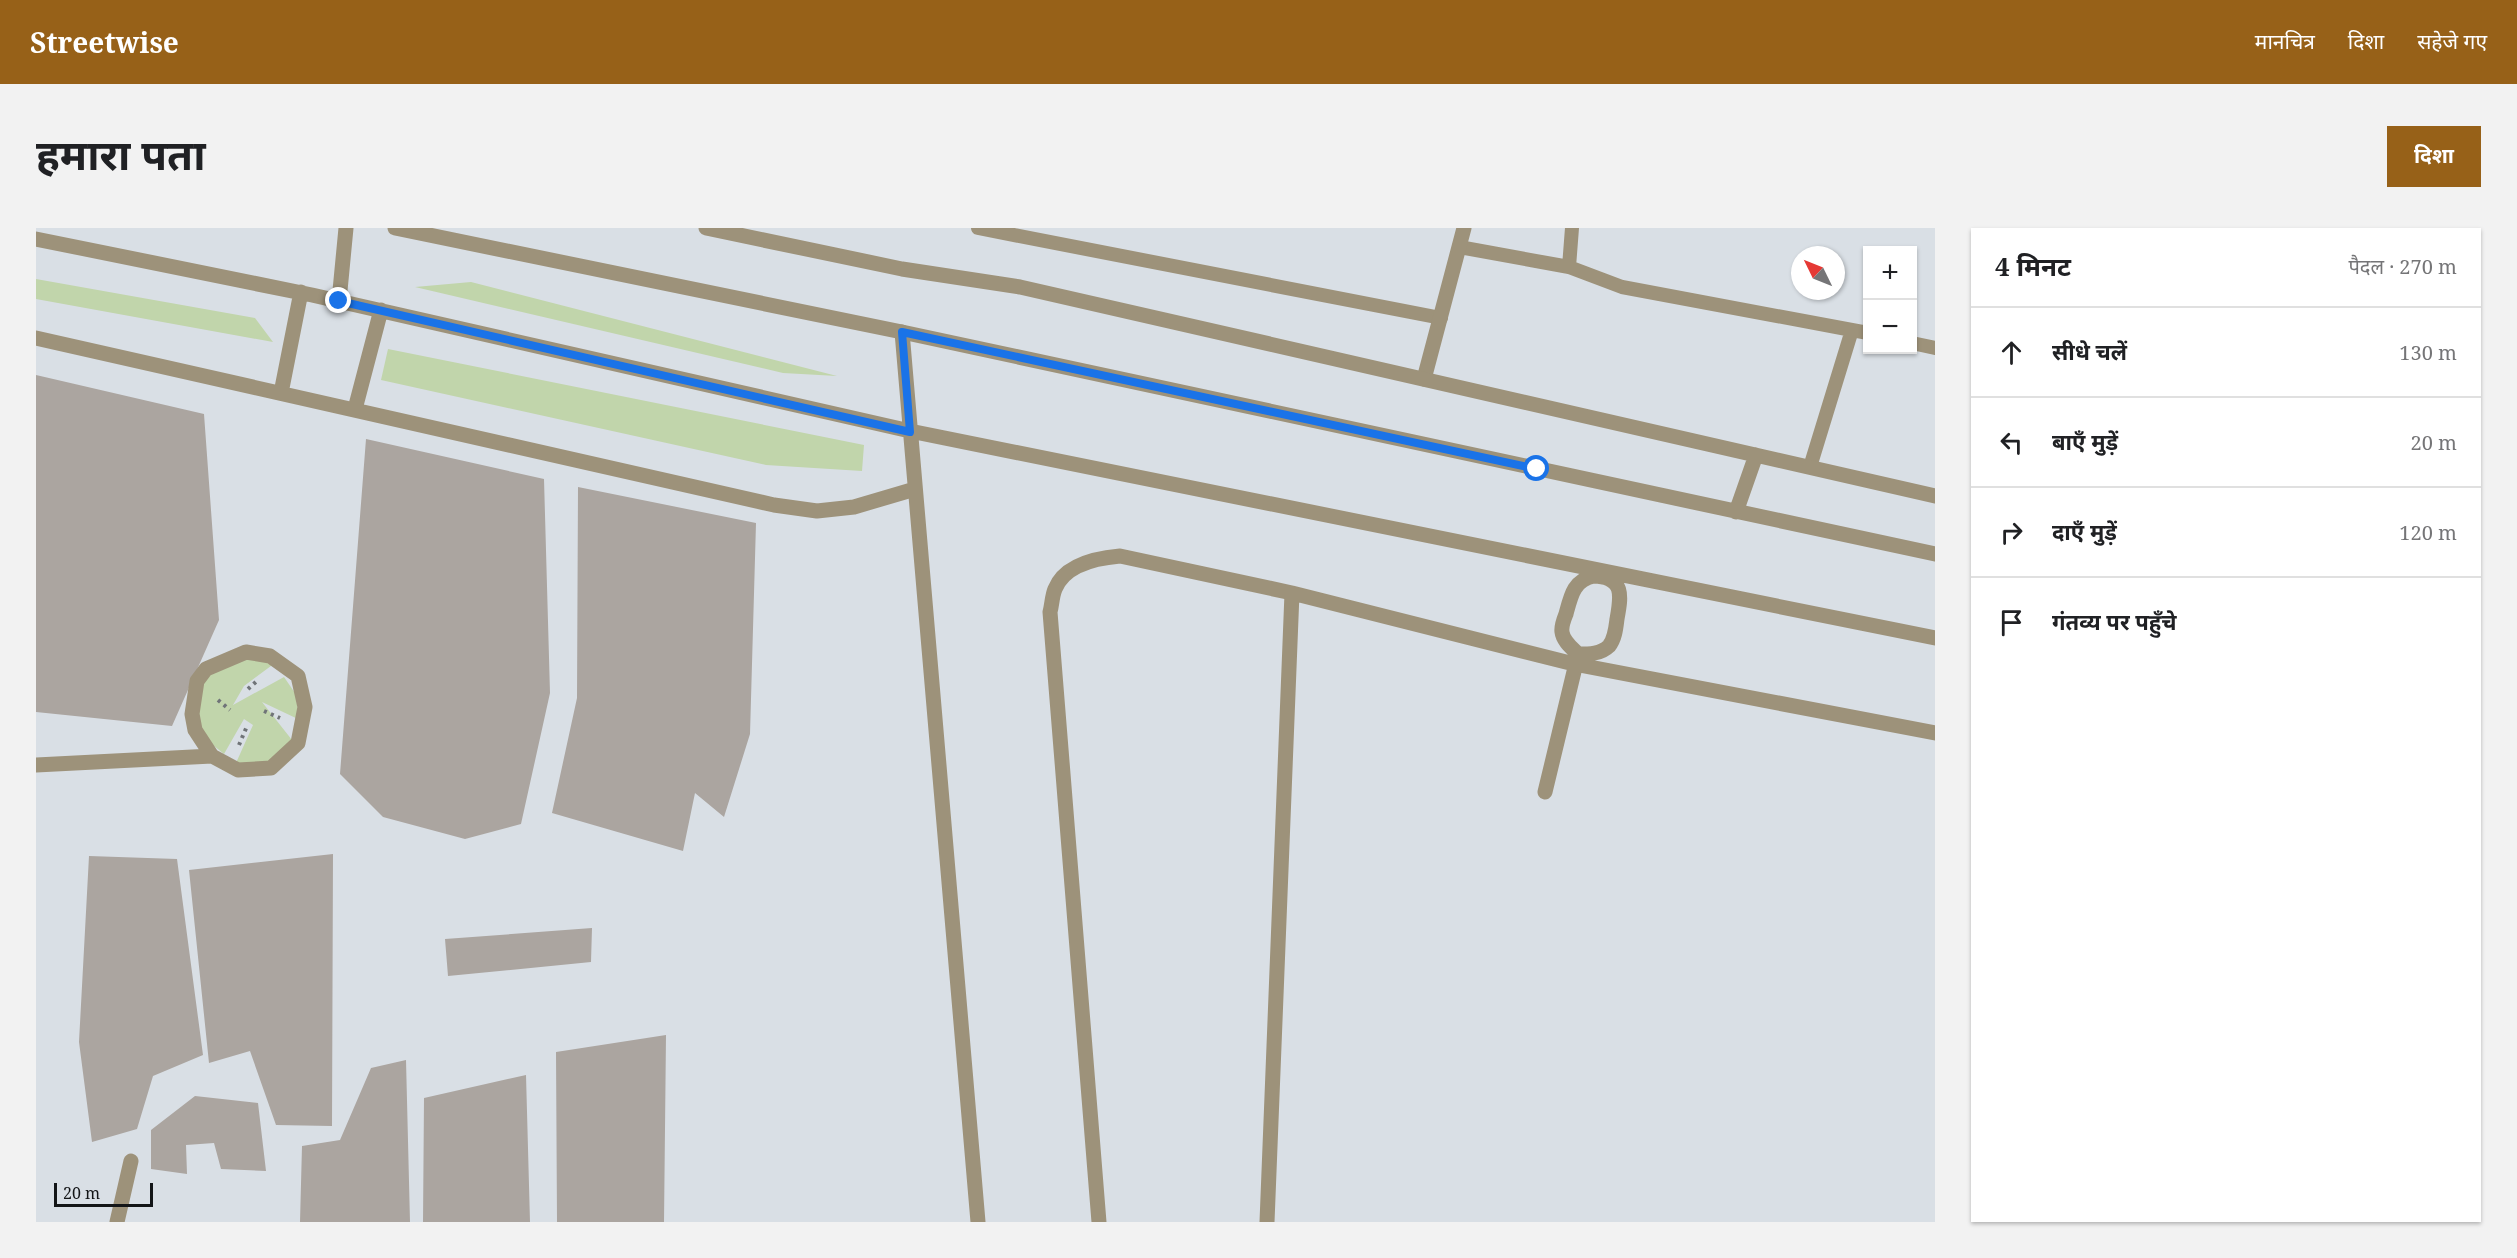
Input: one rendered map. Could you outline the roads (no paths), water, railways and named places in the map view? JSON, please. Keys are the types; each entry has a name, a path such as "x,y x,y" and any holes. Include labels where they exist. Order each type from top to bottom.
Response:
{"street":[{"path":"339,301 346,228"},
{"path":"395,228 902,332 1935,554"},
{"path":"706,228 757,233 902,269 1020,287 1935,496"},
{"path":"1424,379 1464,228"},
{"path":"36,239 301,292 910,432 1935,638"},
{"path":"281,393 301,292"},
{"path":"355,409 381,310"},
{"path":"902,332 978,1222"},
{"path":"36,338 774,505 817,511 854,507 915,489"},
{"path":"1736,512 1756,455"},
{"path":"1099,1222 1050,612 1055,588 1069,572 1093,558 1120,556 1576,659 1935,733"},
{"path":"1545,792 1576,659 1562,633 1573,589 1583,578 1605,573"},
{"path":"1576,659 1609,646 1613,638 1621,596 1617,585 1605,573"},
{"path":"1267,1222 1292,594"},
{"path":"36,765 212,756 238,770 271,768 298,743 305,707 298,676 270,656 246,652 206,669 197,681 192,714 195,730 212,756"},
{"path":"117,1222 130,1161"}],"lane":[{"path":"978,228 1441,318"},
{"path":"1569,267 1572,228"},
{"path":"1459,247 1569,267 1622,287 1863,332"},
{"path":"1810,467 1852,330"},
{"path":"1917,344 1935,348"}]}
